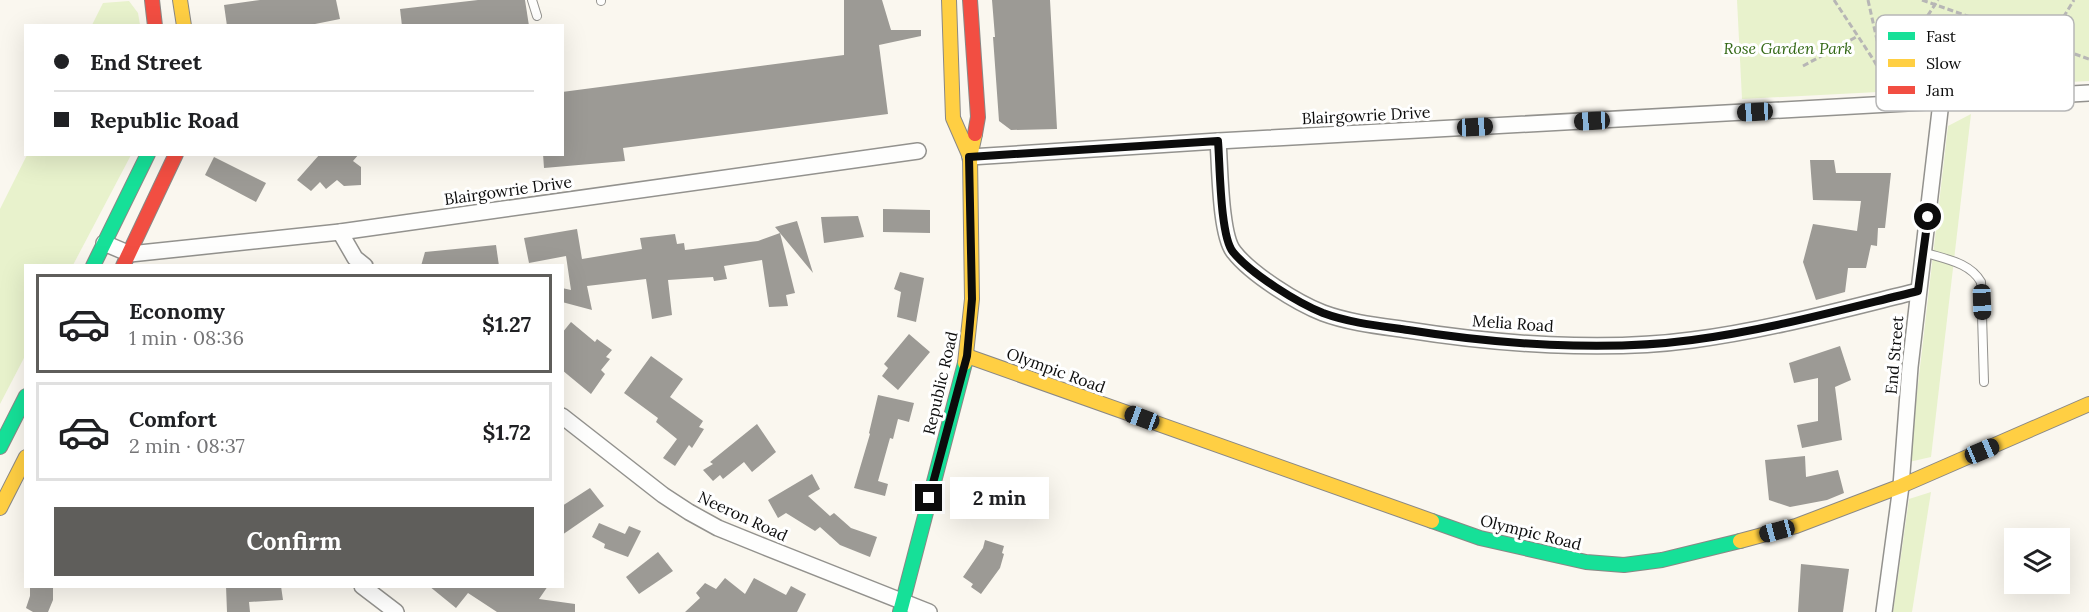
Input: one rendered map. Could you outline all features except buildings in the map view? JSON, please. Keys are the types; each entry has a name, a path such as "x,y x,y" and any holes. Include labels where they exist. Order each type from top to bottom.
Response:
{"street":[{"path":"152,0 155,24"},
{"path":"180,0 184,24"},
{"name":"Republic Road","path":"949,0 953,118 969,157"},
{"name":"Republic Road","path":"902,607 967,356 972,299 969,157 978,117 970,0"},
{"name":"Blairgowrie Drive","path":"2074,94 2089,93"},
{"name":"Blairgowrie Drive","path":"969,157 1218,141 1876,106"},
{"name":"End Street","path":"1884,612 1901,486 1918,291 1940,111"},
{"name":"Melia Road","path":"1218,141 1225,230 1232,251 1248,267 1277,287 1323,313 1352,320 1478,339 1549,344 1631,345 1692,340 1773,327 1918,291"},
{"name":"Blairgowrie Drive","path":"104,243 127,260 918,151"},
{"path":"94,264 147,156"},
{"path":"127,260 175,156"},
{"path":"340,232 355,258 362,264"},
{"name":"Olympic Road","path":"967,356 1480,538 1586,562 1624,565 1662,560 1796,526 1901,486 2089,404"},
{"path":"0,447 24,400"},
{"name":"Neeron Road","path":"564,418 663,495 718,528 902,607 929,612"},
{"path":"0,508 24,461"},
{"path":"365,588 396,612"}],"lane":[{"path":"532,0 537,16"},
{"path":"1923,252 1970,268 1982,282 1984,382"}],"path":[{"path":"1834,0 1876,66"},
{"path":"1868,0 1876,35"},
{"path":"1922,0 1961,15"},
{"path":"1929,15 1938,0"},
{"path":"2065,15 2074,0"},
{"path":"1803,66 1858,36"},
{"path":"2074,53 2089,58"}],"green space":[{"name":"Rose Garden Park","path":"1737,0 2089,0 2089,81 2074,82 2074,15 1876,15 1876,92 1742,99"},
{"path":"129,1 138,13 140,24 92,24 103,3"},
{"path":"1971,114 1931,457 1909,462 1948,126"},
{"path":"26,156 130,156 74,264 24,264 24,358 0,404 0,209"},
{"path":"1931,492 1912,612 1893,612 1909,499"}],"traffic: fast":[{"path":"94,264 147,156"},
{"path":"900,612 965,363"},
{"path":"0,447 24,400"},
{"path":"1432,521 1480,538 1586,562 1624,565 1662,560 1740,541"}],"traffic: slow":[{"path":"180,0 184,24"},
{"path":"949,0 953,118 970,157"},
{"path":"965,363 972,299 970,157 975,134"},
{"path":"967,356 1432,521"},
{"path":"1740,541 1796,526 1901,486 2089,404"},
{"path":"0,508 24,461"}],"traffic: jam":[{"path":"152,0 155,24"},
{"path":"970,0 978,117 975,134"},
{"path":"124,264 175,156"}],"route":[{"path":"929,498 967,356 972,299 969,157 1218,141 1225,230 1232,251 1248,267 1277,287 1323,313 1352,320 1478,339 1549,344 1631,345 1692,340 1773,327 1918,291 1928,217"}]}
